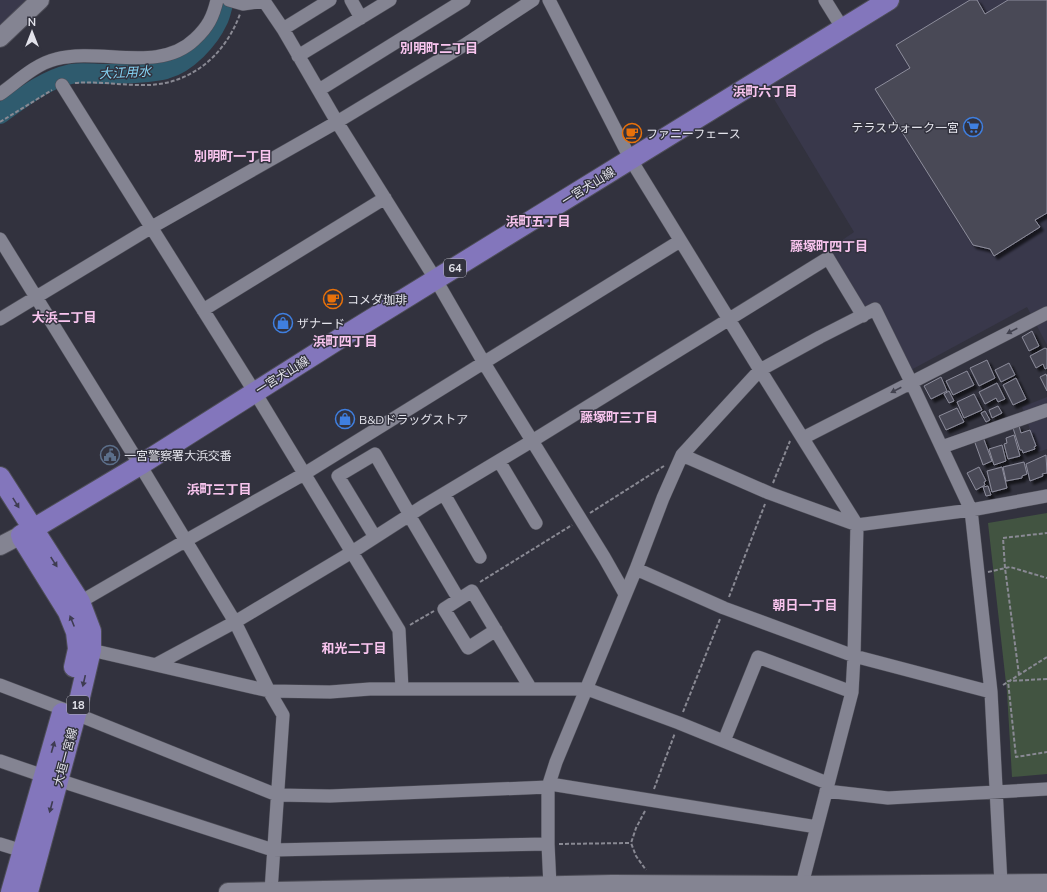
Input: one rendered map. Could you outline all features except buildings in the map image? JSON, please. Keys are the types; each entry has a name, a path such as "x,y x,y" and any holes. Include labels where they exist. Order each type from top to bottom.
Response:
{"main road":[{"path":"0,38 40,0"},
{"name":"一宮犬山線","path":"27,532 140,465 254,392 889,0"},
{"name":"大垣一宮線","path":"0,477 68,612 76,632 78,649 70,712"},
{"name":"大垣一宮線","path":"0,502 27,532 80,602 91,632 91,650 70,712 51,778 28,892"},
{"path":"0,546 27,532"},
{"name":"大垣一宮線","path":"11,892 23,851 51,778"},
{"path":"228,892 550,886 611,888 800,889 1000,888 1047,883"}],"street":[{"path":"0,94 44,62 57,58 75,55 151,58 174,54 190,44 204,31 213,15 217,0"},
{"path":"283,29 330,0"},
{"path":"351,0 361,18"},
{"path":"298,56 390,0"},
{"path":"319,90 464,0"},
{"path":"0,320 152,228 337,122 466,44 532,0"},
{"path":"549,0 631,160 857,525 852,692 800,889"},
{"path":"825,0 842,29"},
{"path":"237,2 264,1 283,29 337,122 436,280 484,363 625,594"},
{"path":"62,85 254,392 399,630 402,689"},
{"path":"203,310 385,198"},
{"path":"0,239 235,622 269,691 284,715 271,891"},
{"path":"80,602 185,540 304,474 680,241"},
{"path":"157,664 235,622 352,552 409,515 500,461 828,258 863,316"},
{"path":"550,886 548,844 549,785 556,762 681,456 760,370 875,309 912,382 971,510 991,692 997,791 1000,888"},
{"path":"803,438 1047,313"},
{"path":"942,447 1047,410"},
{"path":"375,537 338,476 375,454 455,593"},
{"path":"681,456 770,493 857,525 971,510 1047,496"},
{"path":"500,461 536,523"},
{"path":"444,494 480,557"},
{"path":"636,569 724,608 854,656 991,692"},
{"path":"496,630 531,689"},
{"path":"91,650 269,691 330,692 370,689 587,689 724,741 827,787 888,798 1047,789"},
{"path":"724,741 758,657 852,692"},
{"path":"0,685 277,795 330,796 549,785 650,799 817,828"},
{"path":"0,762 273,850 548,844"},
{"path":"0,844 23,851"}],"path":[{"path":"0,122 50,90 62,85 87,82 140,86 172,82 188,76 214,57 226,43 235,28 237,2"},
{"path":"658,888 636,856 631,843 636,828 650,799 796,426"},
{"path":"477,584 681,456"},
{"path":"1019,675 1005,568 1003,538 1047,533"},
{"path":"978,574 1010,567 1047,578"},
{"path":"399,630 436,609"},
{"path":"991,692 1047,657"},
{"path":"1008,681 1047,679"},
{"path":"1008,681 1016,757 1047,752"},
{"path":"548,844 631,843"}],"shaded area":[{"path":"0,0 32,0 0,32"},
{"name":"テラスウォーク一宮","path":"897,0 1047,0 1047,345 1027,307 911,370 879,303 865,310 828,250 854,232 765,84"},
{"path":"1047,397 1047,449 1038,452 1022,407"}],"green space":[{"path":"1047,513 1047,774 1012,777 1007,692 988,523"}],"waterway":[{"name":"大江用水","path":"0,114 42,85 71,74 143,73 166,69 182,62 203,43 214,28 219,18 224,0"}],"place":[{"name":"テラスウォーク一宮","path":"973,127"},
{"name":"ファニーフェース","path":"632,133"},
{"name":"コメダ珈琲","path":"333,299"},
{"name":"ザナード","path":"283,323"},
{"name":"B&Dドラッグストア","path":"345,419"},
{"name":"一宮警察署大浜交番","path":"110,455"}],"district":[{"name":"別明町二丁目","path":"439,48"},
{"name":"浜町六丁目","path":"765,91"},
{"name":"別明町一丁目","path":"233,156"},
{"name":"浜町五丁目","path":"538,221"},
{"name":"藤塚町四丁目","path":"829,246"},
{"name":"大浜二丁目","path":"64,317"},
{"name":"浜町四丁目","path":"345,341"},
{"name":"藤塚町三丁目","path":"619,417"},
{"name":"浜町三丁目","path":"219,489"},
{"name":"朝日一丁目","path":"805,605"},
{"name":"和光二丁目","path":"354,648"}]}
